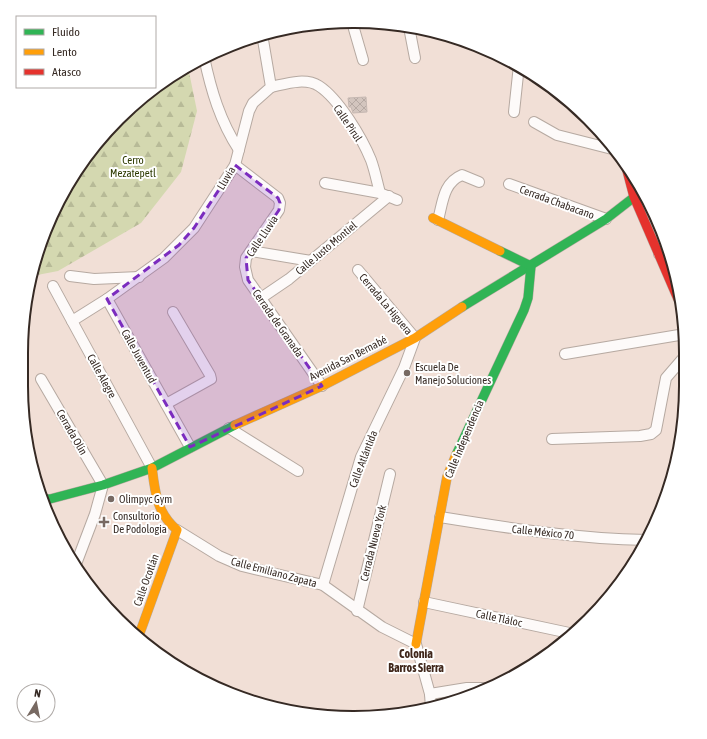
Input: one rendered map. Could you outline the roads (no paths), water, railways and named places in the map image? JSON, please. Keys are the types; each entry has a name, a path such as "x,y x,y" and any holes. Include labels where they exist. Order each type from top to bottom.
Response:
{"street":[{"path":"354,28 363,60"},
{"path":"410,33 416,58"},
{"path":"263,41 271,88"},
{"path":"206,64 214,99 230,136 239,150"},
{"path":"514,112 518,73"},
{"name":"Calle Pirul","path":"271,88 303,81 318,86 339,106 366,148 389,196"},
{"name":"Lluvia","path":"140,277 179,245 194,228 235,165 249,111 253,103 271,88"},
{"path":"534,122 557,135 605,147"},
{"name":"Calle Lluvia","path":"235,165 278,198 280,204 279,210 246,258 245,267 248,280"},
{"path":"479,182 462,175 454,178 447,187 435,219 531,266"},
{"path":"630,182 634,197 671,283"},
{"path":"325,183 389,196"},
{"name":"Cerrada Chabacano","path":"509,184 606,219"},
{"name":"Avenida San Bernabé","path":"48,498 103,485 152,468 229,428 322,386 415,338 472,300 531,266 606,219 637,195"},
{"name":"Calle Justo Montiel","path":"261,298 310,261 389,196"},
{"path":"251,251 310,261"},
{"path":"659,254 663,254"},
{"name":"Calle Independencia","path":"416,644 444,488 450,467 524,310 528,298 531,266"},
{"name":"Cerrada La Higuera","path":"358,270 415,338"},
{"path":"70,276 94,279 140,277"},
{"path":"72,321 140,277"},
{"name":"Cerrada de Granada","path":"248,280 322,386"},
{"name":"Calle Alegre","path":"53,286 152,468"},
{"name":"Calle Juventud","path":"107,299 190,447"},
{"path":"166,404 211,379 173,312"},
{"path":"565,354 678,335"},
{"name":"Calle Atlántida","path":"323,585 361,457 404,368 415,338"},
{"path":"552,439 640,436 651,434 656,430 666,378 670,371 679,362"},
{"name":"Cerrada Olín","path":"41,379 103,485"},
{"path":"229,428 298,470"},
{"name":"Calle Emiliano Zapata","path":"152,468 155,498 162,518 177,530 219,556 242,566 323,585 357,611 382,627 416,644"},
{"name":"Cerrada Nueva York","path":"357,611 390,474"},
{"path":"78,558 95,514 103,485"},
{"name":"Calle México 70","path":"440,517 518,529 620,540 639,540"},
{"name":"Calle Ocotlán","path":"140,631 177,530"},
{"name":"Calle Tláloc","path":"424,602 566,632"},
{"path":"416,644 430,694 431,702"},
{"path":"430,694 473,688"}],"place":[{"name":"Escuela De Manejo Soluciones","path":"407,373"},
{"name":"Olimpyc Gym","path":"111,499"},
{"name":"Consultorio De Podologia","path":"104,522"}],"district":[{"name":"Colonia Barros Sierra","path":"416,661"}],"park label":[{"name":"Cerro Mezatepetl","path":"133,166"}]}
